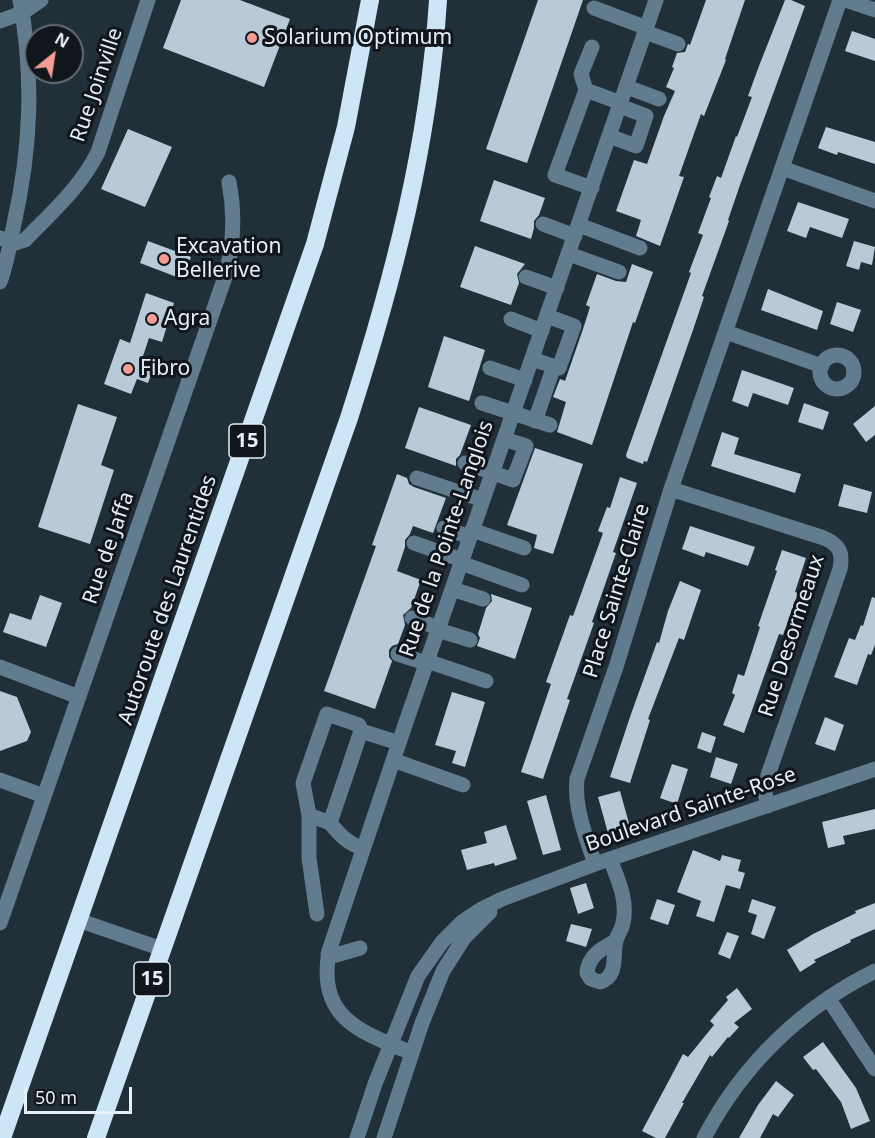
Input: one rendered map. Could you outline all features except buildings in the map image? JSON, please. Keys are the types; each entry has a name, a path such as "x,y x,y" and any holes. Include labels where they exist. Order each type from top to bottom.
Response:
{"highway":[{"name":"Autoroute des Laurentides","path":"3,1138 315,244 349,117 370,0"},
{"name":"15","path":"96,1138 349,418 389,289 419,154 428,99 438,0"}],"street":[{"path":"0,21 21,6 41,0"},
{"name":"Rue Joinville","path":"5,240 25,240 74,189 90,168 98,152 148,0"},
{"name":"Rue de la Pointe-Langlois","path":"412,1053 355,1026 334,1004 327,984 328,954 426,662 656,0"},
{"name":"Place Sainte-Claire","path":"595,864 580,815 577,779 616,667 671,489 840,0"},
{"path":"845,0 875,10"},
{"path":"0,282 7,263 5,240 22,186 28,142 28,54 21,6"},
{"path":"594,8 678,44"},
{"path":"592,47 581,74 586,90 555,175 592,188"},
{"path":"627,87 659,99"},
{"path":"586,90 646,116 636,146 609,136"},
{"path":"782,168 875,201"},
{"name":"Rue de Jaffa","path":"0,923 226,274 233,225 229,182"},
{"path":"543,224 640,248"},
{"path":"569,254 619,272"},
{"path":"526,277 557,288"},
{"path":"532,359 559,368 574,326 547,316"},
{"path":"511,319 542,331"},
{"path":"726,332 822,366"},
{"path":"482,403 542,423 554,366"},
{"path":"490,368 525,380"},
{"path":"465,463 513,480 526,446 504,438"},
{"path":"417,478 483,500"},
{"name":"Rue Desormeaux","path":"671,489 824,538 836,544 841,554 840,569 768,775 765,793 768,806"},
{"path":"444,528 524,548"},
{"path":"414,543 522,585"},
{"path":"452,589 483,599"},
{"path":"412,618 470,640"},
{"path":"398,654 486,681"},
{"path":"0,667 79,697"},
{"path":"317,914 309,858 309,815 303,783 327,714 359,725 361,731 330,823"},
{"path":"361,731 399,743"},
{"path":"393,760 462,785"},
{"name":"Boulevard Sainte-Rose","path":"357,1138 390,1044 418,976 442,942 462,922 480,910 595,864 875,769"},
{"path":"0,780 44,796"},
{"path":"309,815 330,823 344,839 363,848"},
{"path":"610,859 624,902 623,926 616,941"},
{"name":"Boulevard Sainte-Rose","path":"384,1138 440,977 456,948 492,910 520,893"},
{"path":"78,920 162,949"},
{"path":"328,954 336,955 360,948"},
{"path":"705,1138 730,1095 753,1065 794,1024 828,998 875,971"},
{"path":"828,998 875,1069"}],"place":[{"name":"Solarium Optimum","path":"252,38"},
{"name":"Excavation Bellerive","path":"164,259"},
{"name":"Agra","path":"152,319"},
{"name":"Fibro","path":"128,369"}]}
